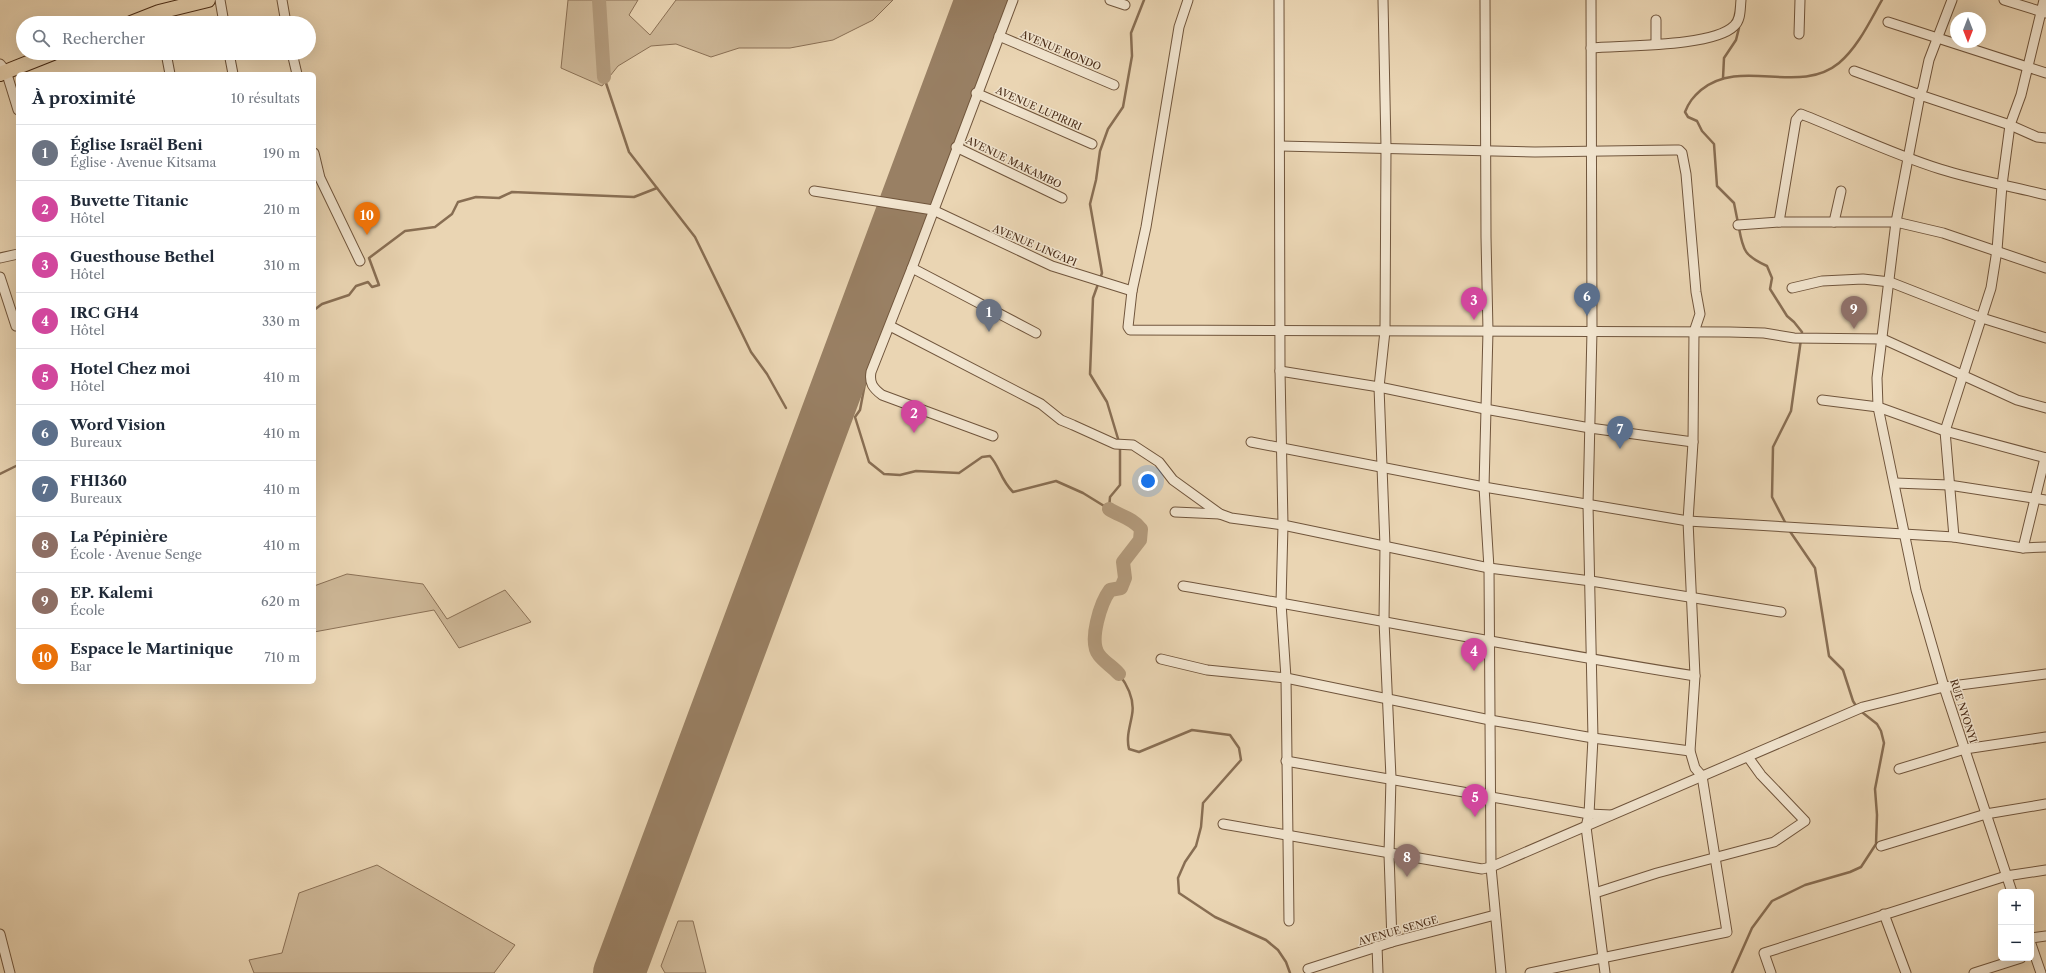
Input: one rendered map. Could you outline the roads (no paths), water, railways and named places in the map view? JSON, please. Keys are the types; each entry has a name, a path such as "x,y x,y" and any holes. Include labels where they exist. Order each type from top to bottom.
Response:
{"highway":[{"path":"165,16 208,0"},
{"path":"2,70 32,60"}],"street":[{"path":"220,0 223,16"},
{"path":"282,0 285,16"},
{"path":"993,436 882,395 871,385 871,372 912,268 976,93 1013,0"},
{"path":"1110,0 1125,5"},
{"path":"1188,0 1179,27 1146,227 1132,291 1128,328 1130,330 1280,332 1694,332 1764,333 1794,338 1883,339 1963,377 2017,400 2046,408"},
{"path":"1280,0 1278,66 1280,146 1280,371 1283,525 1281,603 1286,678 1286,761 1290,921"},
{"path":"1384,0 1386,147 1385,331 1379,387 1385,546 1384,621 1391,778 1389,854 1392,942"},
{"path":"1485,0 1485,151 1488,331 1484,487 1489,568 1491,867 1500,973"},
{"path":"1591,0 1593,151 1592,331 1588,505 1591,581 1593,738 1589,814 1586,827 1605,973"},
{"path":"1591,48 1691,42 1726,33 1736,25 1740,15 1741,0"},
{"path":"1799,34 1800,0"},
{"name":"RUE NYONYI","path":"1952,0 1929,60 1920,95 1896,222 1878,378 1878,407 1916,590 1944,687 2011,889"},
{"path":"2004,0 2043,12"},
{"path":"1954,537 1945,431 1991,288 1997,250 2002,185 2010,125 2028,68 2043,12 2044,0"},
{"path":"1656,20 1656,44"},
{"path":"1888,22 2046,73"},
{"name":"AVENUE RONDO","path":"999,36 1114,85"},
{"path":"167,60 170,72"},
{"path":"230,60 233,72"},
{"path":"293,60 296,72"},
{"path":"2,70 16,105"},
{"path":"1854,71 2010,125 2037,137 2046,138"},
{"name":"AVENUE LUPIRIRI","path":"976,93 1092,144"},
{"path":"1779,222 1796,120 1801,114 1908,158 1970,178 2046,195"},
{"path":"1280,146 1386,147 1485,151 1679,150 1682,153 1686,174 1695,284 1700,314 1694,332 1693,442 1688,521 1695,676 1690,751 1695,768 1702,776 1726,932 1530,973"},
{"name":"AVENUE MAKAMBO","path":"956,147 1062,198"},
{"path":"317,179 360,261"},
{"name":"AVENUE LINGAPI","path":"814,191 932,210 1052,266 1132,291"},
{"path":"1834,222 1840,191"},
{"path":"1738,225 1779,222 1896,222 1943,233 1997,250 2046,268"},
{"path":"0,258 16,254"},
{"path":"912,268 1036,333"},
{"path":"0,278 16,326"},
{"path":"1792,288 1822,281 1863,279 1890,282 1982,318 2046,338"},
{"path":"890,326 1041,404 1061,420 1115,444 1133,445 1159,462 1173,480 1220,514 1231,518 1283,525 1489,568 1591,581 1781,612"},
{"path":"1280,371 1379,387 1485,409 1590,428 1693,442"},
{"path":"1822,400 1878,407 1945,431 2046,458 2023,548"},
{"path":"1251,442 1484,487 1688,521 1765,527 1904,533 1954,537 2023,548 2046,547"},
{"path":"1895,483 1949,485 2035,497 2046,500"},
{"path":"1175,512 1220,514"},
{"path":"1183,586 1384,621 1489,642 1695,676"},
{"path":"1160,659 1208,670 1286,678 1387,700 1593,738 1690,751"},
{"path":"1223,824 1482,869 1491,867 1612,816 1859,709 1944,687 2046,674"},
{"path":"1899,768 1965,750 2046,737"},
{"path":"1595,893 1657,873 1774,842 1805,821 1760,775 1748,757"},
{"path":"1286,761 1391,778 1589,814 1612,816"},
{"path":"1881,846 1986,814 2046,804"},
{"path":"1771,973 1764,953 2006,876 2046,870"},
{"path":"1884,914 1906,973"},
{"name":"AVENUE SENGE","path":"1308,969 1377,946 1495,915"},
{"path":"0,934 10,973"},
{"path":"2034,938 2046,936"},
{"path":"1377,946 1378,973"},
{"path":"2034,956 2041,973"},
{"path":"1974,973 2012,961"}],"waterway":[{"path":"599,0 604,77"},
{"path":"934,198 1007,0"},
{"path":"1119,442 1107,402 1090,374 1093,298 1102,273 1090,204 1096,180 1100,151 1108,129 1123,107 1132,56 1131,33 1144,0"},
{"path":"1738,223 1734,203 1717,186 1714,144 1702,131 1697,121 1688,117 1685,112 1693,97 1701,90 1717,81 1734,76 1788,77 1806,76 1823,72 1839,63 1846,57 1863,33 1882,0"},
{"path":"1723,78 1724,58 1736,40 1739,28"},
{"path":"604,77 629,152 695,237 751,352 767,374 786,408"},
{"path":"316,308 322,304 349,295 356,286 368,282 372,287 379,285 369,258 405,231 435,227 452,214 458,202 476,197 499,198 512,192 634,197 657,188"},
{"path":"1739,228 1746,252 1754,259 1767,266 1772,278 1770,289 1787,316 1802,332 1791,411 1773,447 1772,497 1786,524"},
{"path":"867,373 860,410 855,417 869,462 884,474 900,475 916,471 959,473 982,457 990,456 1005,482 1013,492 1056,481 1083,493 1109,509 1110,497 1120,485 1120,447"},
{"path":"0,474 16,466"},
{"path":"1109,509 1130,520 1141,529 1140,540 1123,562 1125,578 1121,588 1110,590 1106,596 1095,631 1096,649 1099,655 1119,674"},
{"path":"1732,973 1752,928 1772,901 1805,885 1850,872 1861,867 1876,844 1877,815 1875,789 1884,743 1881,731 1877,724 1858,709 1853,701 1843,670 1829,656 1815,568 1789,530"},
{"path":"1119,674 1128,688 1132,699 1133,709 1128,736 1129,749 1139,752 1192,730 1230,735 1239,748 1241,760 1203,803 1201,827 1196,846 1185,862 1178,878 1179,893 1215,917 1266,940 1278,950 1286,962 1290,973"}],"place":[{"name":"Espace le Martinique","path":"367,235"},
{"name":"Word Vision","path":"1587,316"},
{"name":"Guesthouse Bethel","path":"1474,320"},
{"name":"EP. Kalemi","path":"1854,329"},
{"name":"Église Israël Beni","path":"989,332"},
{"name":"Buvette Titanic","path":"914,433"},
{"name":"FHI360","path":"1620,449"},
{"name":"IRC GH4","path":"1474,671"},
{"name":"Hotel Chez moi","path":"1475,817"},
{"name":"La Pépinière","path":"1407,877"}]}
